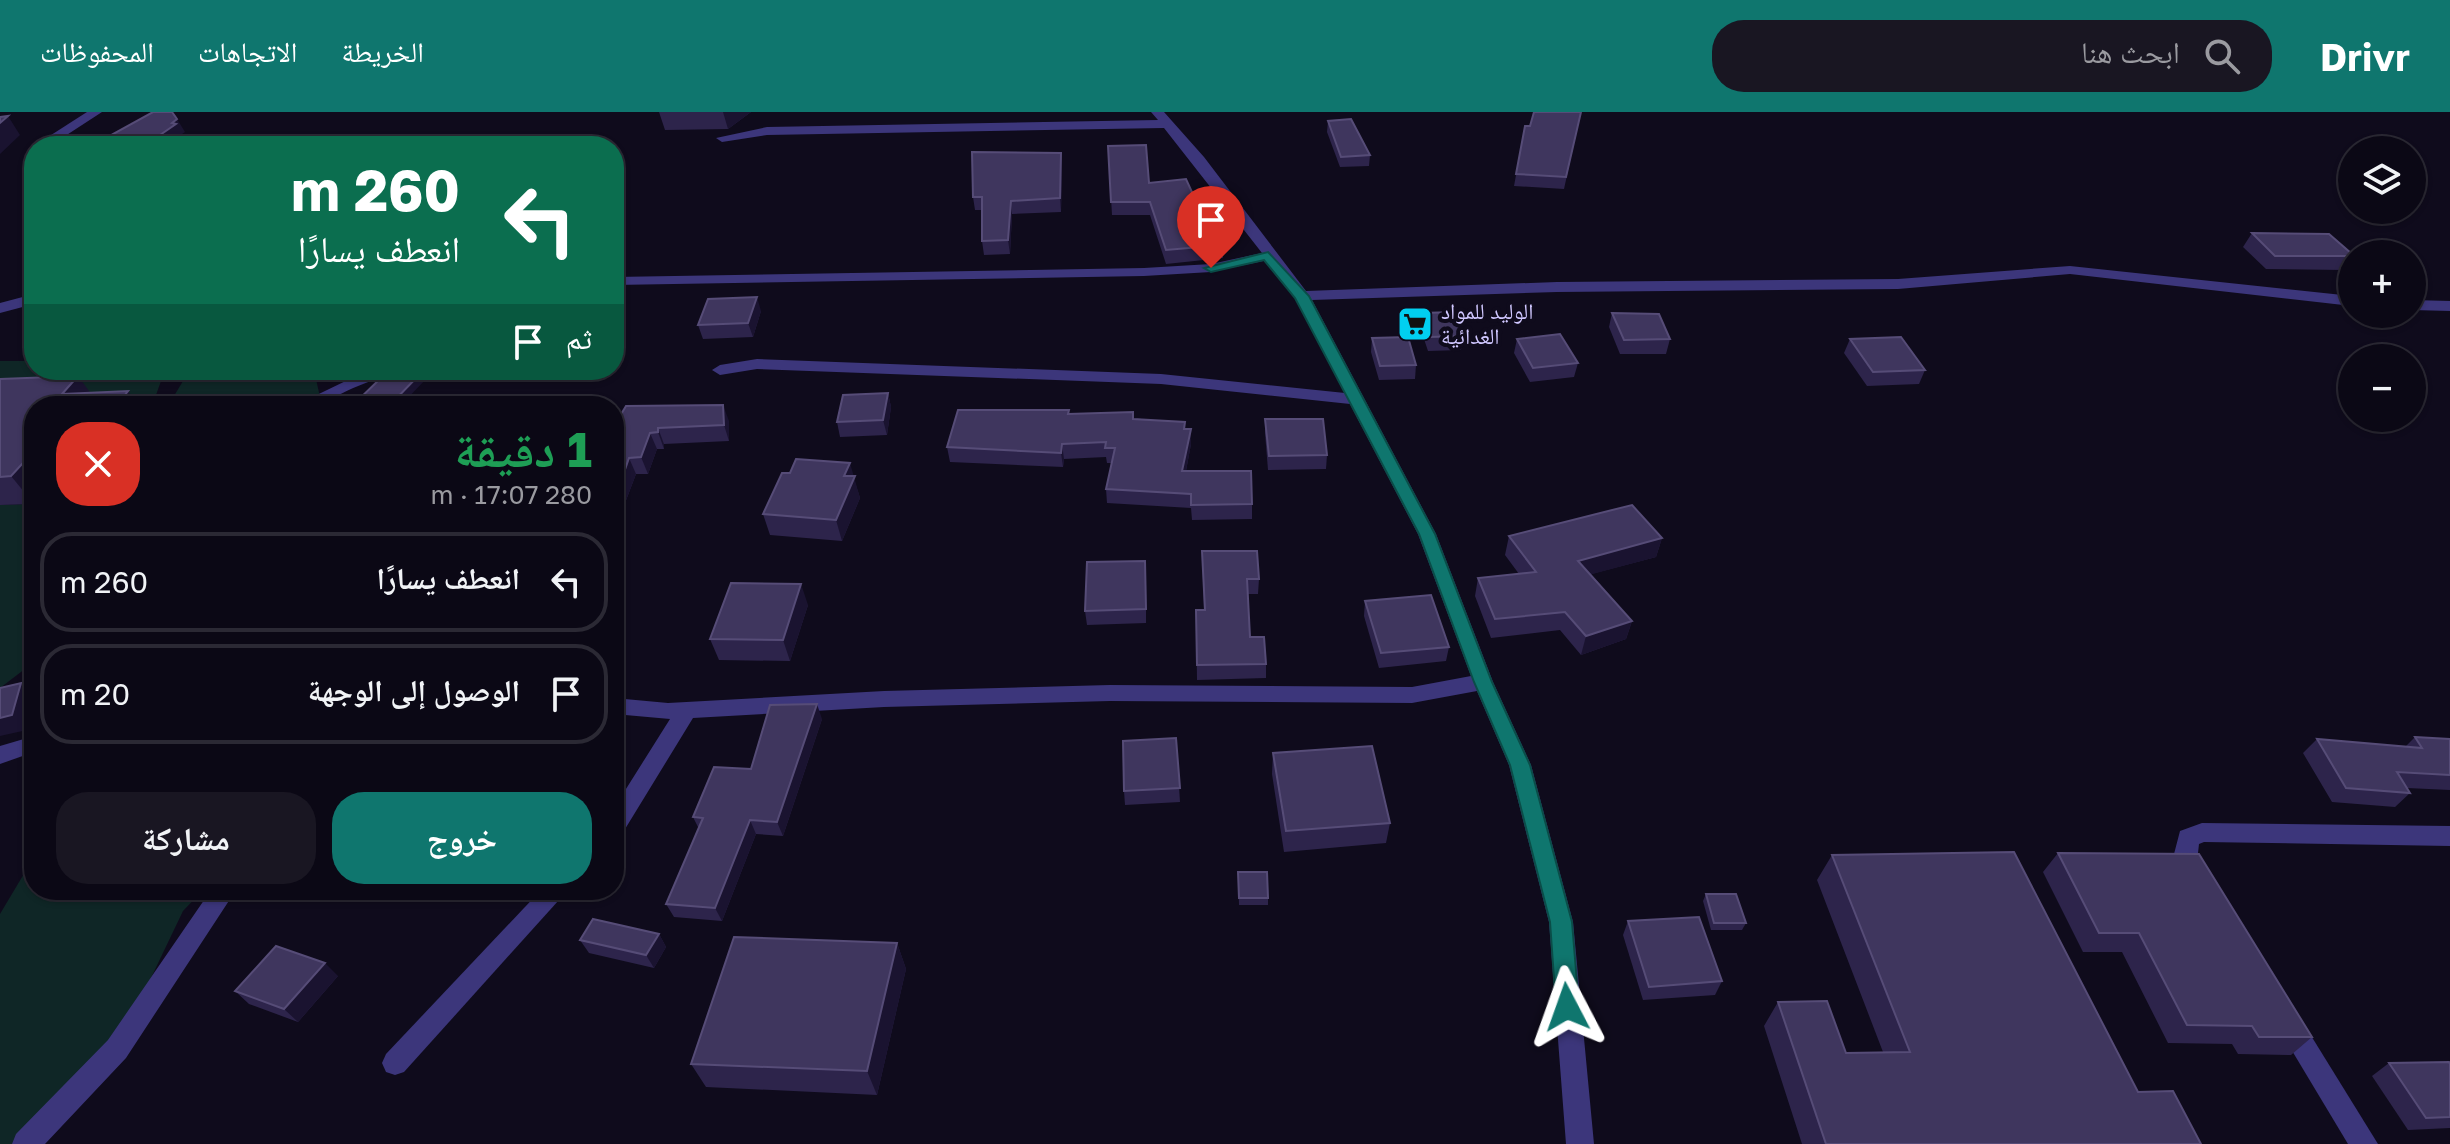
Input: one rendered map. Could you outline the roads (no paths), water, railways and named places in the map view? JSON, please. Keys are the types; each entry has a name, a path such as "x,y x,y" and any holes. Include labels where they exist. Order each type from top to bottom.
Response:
{"street":[{"path":"56,136 96,112"},
{"path":"1157,112 1199,160 1268,256 1302,296 1427,534 1483,682 1520,765 1561,922 1580,1144"},
{"path":"722,138 767,131 1167,124"},
{"path":"624,281 1144,272 1211,268 1268,256"},
{"path":"1302,296 1557,287 1898,284 2070,270 2338,299"},
{"path":"0,308 24,302"},
{"path":"2426,305 2450,306"},
{"path":"720,370 757,364 1041,373 1161,379 1359,400"},
{"path":"324,396 360,380"},
{"path":"624,707 686,711 884,699 1110,693 1412,695 1483,682"},
{"path":"624,811 686,711"},
{"path":"0,755 24,747"},
{"path":"2210,894 2186,854 2188,838 2202,832 2450,836"},
{"path":"26,1144 117,1049 217,900"},
{"path":"395,1063 547,900"},
{"path":"2275,999 2364,1144"}],"place":[{"name":"الوليد للمواد الغدائية","path":"1415,324"}]}
